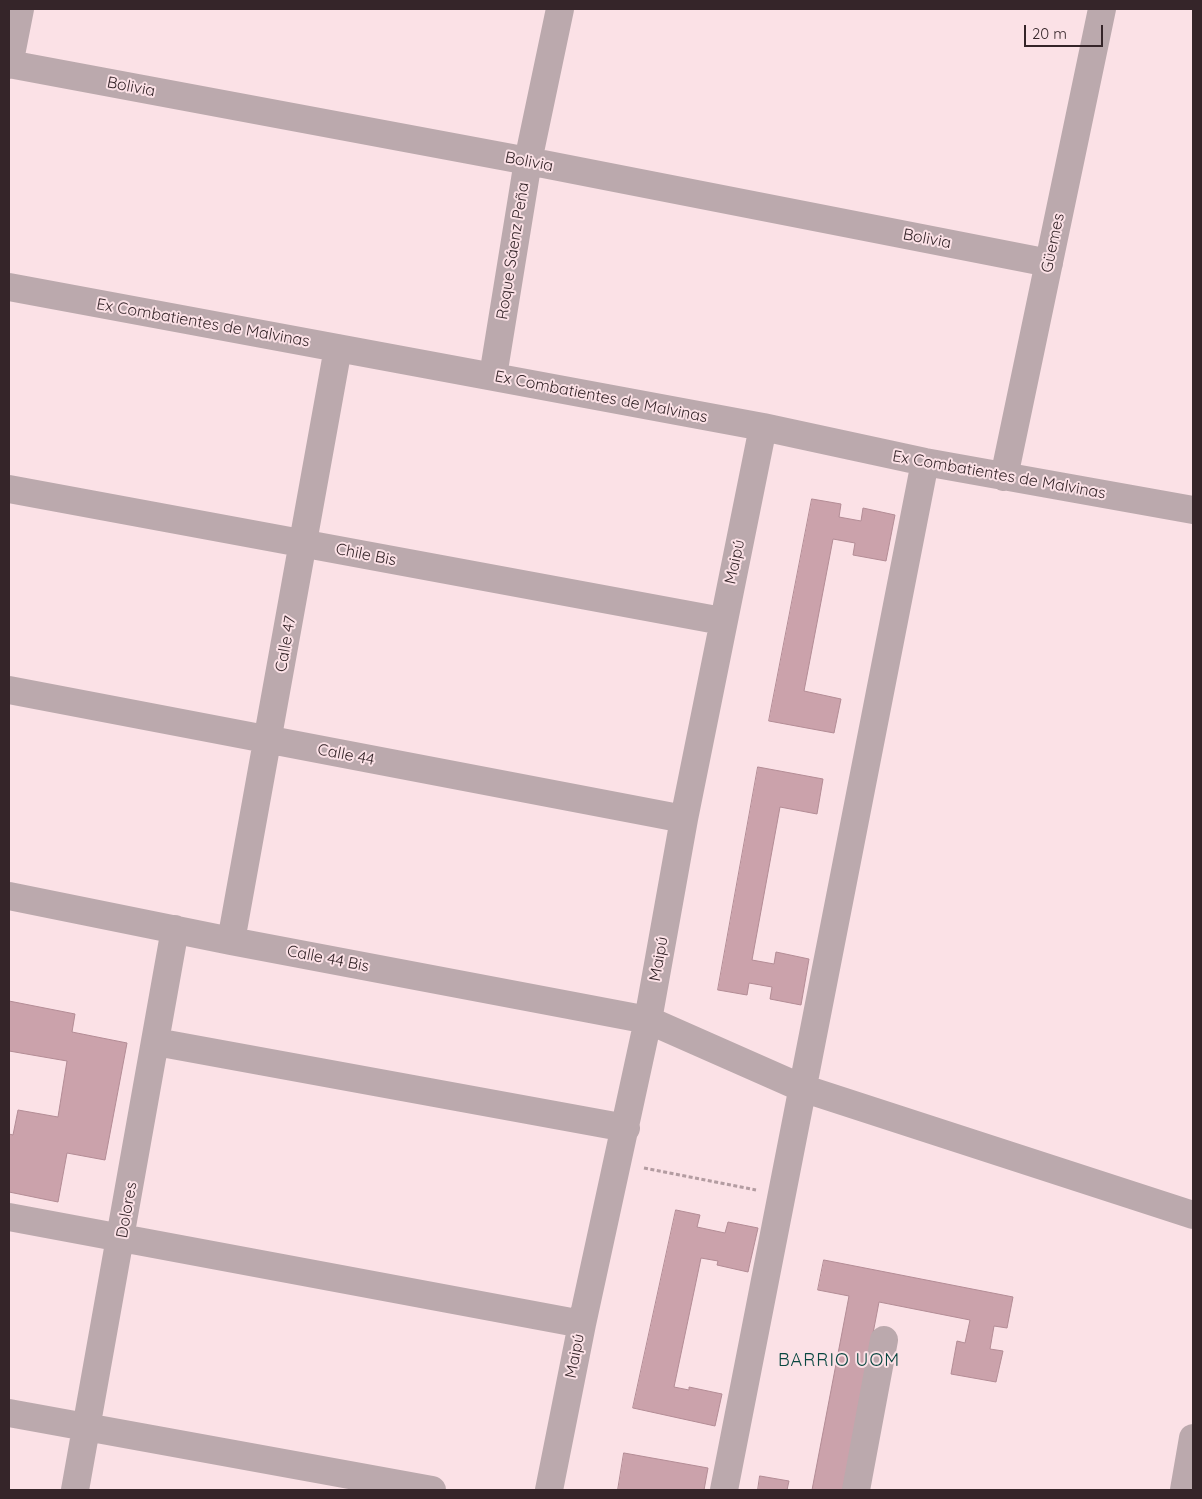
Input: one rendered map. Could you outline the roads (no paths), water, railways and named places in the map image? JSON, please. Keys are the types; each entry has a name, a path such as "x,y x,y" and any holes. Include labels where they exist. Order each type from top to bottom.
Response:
{"street":[{"path":"9,65 20,9"},
{"name":"Roque Sáenz Peña","path":"493,376 528,161 560,9"},
{"name":"Güemes","path":"1004,477 1102,9"},
{"name":"Bolivia","path":"9,65 528,161 1049,263"},
{"name":"Ex Combatientes de Malvinas","path":"9,287 763,427 1004,477 1193,510"},
{"name":"Calle 47","path":"231,941 338,348"},
{"name":"Maipú","path":"549,1490 582,1324 648,1020 722,621 763,427"},
{"path":"724,1490 925,462"},
{"name":"Chile Bis","path":"9,489 722,621"},
{"name":"Calle 44","path":"9,690 684,819"},
{"name":"Calle 44 Bis","path":"9,896 231,941 648,1020 802,1088 1193,1216"},
{"name":"Dolores","path":"75,1490 122,1240 175,930"},
{"path":"156,1042 626,1128"},
{"path":"9,1217 122,1240 582,1324"},
{"path":"856,1490 884,1340"},
{"path":"9,1413 432,1490"},
{"path":"1184,1490 1193,1438"}],"district":[{"name":"BARRIO UOM","path":"839,1361"}]}
